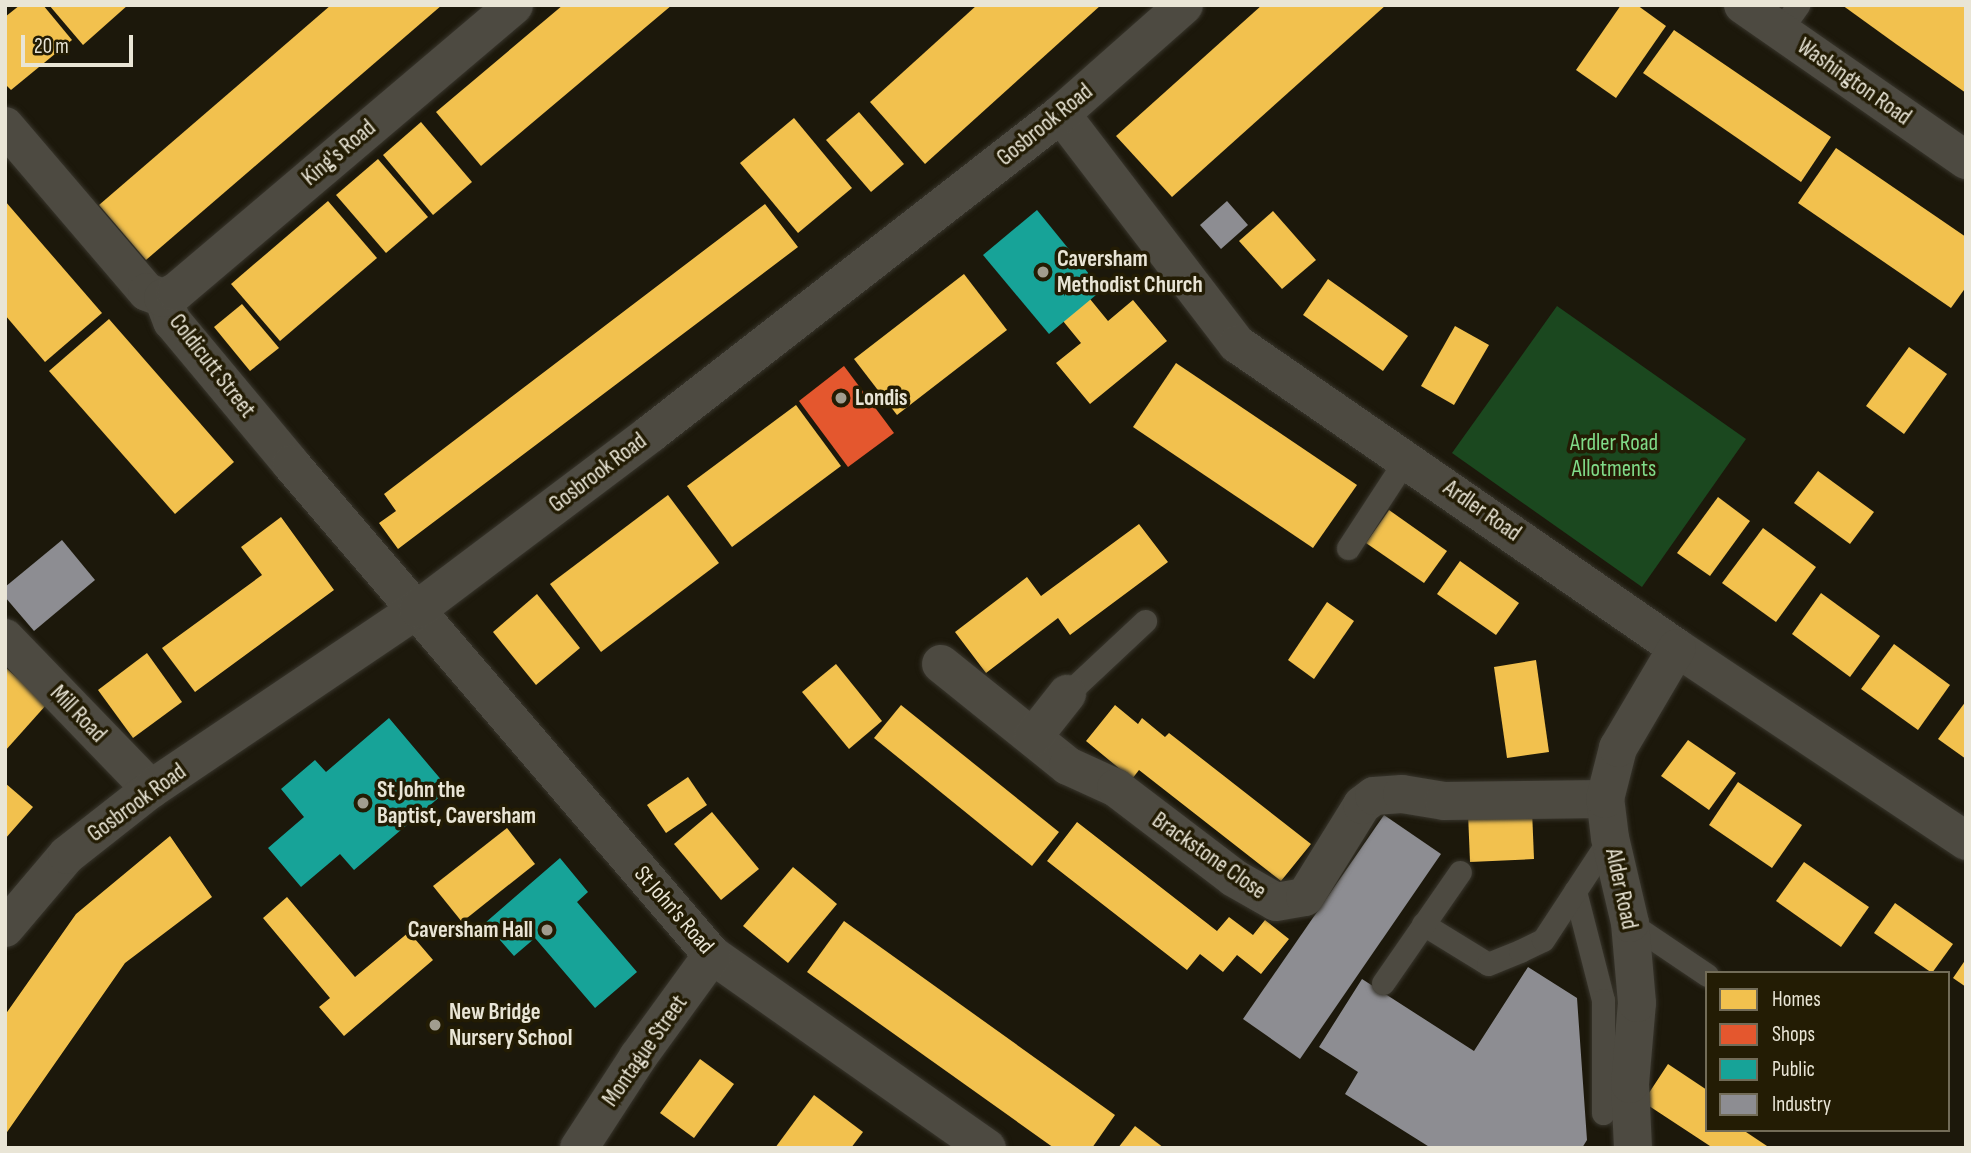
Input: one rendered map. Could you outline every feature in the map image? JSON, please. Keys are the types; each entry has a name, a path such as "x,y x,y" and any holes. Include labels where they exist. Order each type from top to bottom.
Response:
{"street":[{"name":"King's Road","path":"163,298 176,292 514,5"},
{"name":"Gosbrook Road","path":"5,928 67,855 151,789 418,609 650,434 1062,114 1184,5"},
{"name":"Washington Road","path":"1743,5 1789,18 1966,160"},
{"name":"Ardler Road","path":"1062,114 1237,344 1678,648 1966,841"},
{"name":"Coldicutt Street","path":"5,126 147,292 163,298 172,321 418,609"},
{"name":"St John's Road","path":"418,609 712,955 987,1148"},
{"name":"Mill Road","path":"5,638 151,789"},
{"name":"Alder Road","path":"1633,1148 1630,1084 1637,1003 1630,923 1610,838 1605,799 1618,748 1678,648"},
{"name":"Brackstone Close","path":"941,664 1068,766 1116,788 1234,878 1276,902 1305,897 1362,804 1374,796 1402,794 1444,801 1605,799"},
{"path":"1033,737 1066,694"},
{"name":"Montague Street","path":"579,1148 638,1058 712,955"}],"lane":[{"path":"1348,548 1406,459"},
{"path":"1066,694 1145,621"},
{"path":"1423,924 1488,964 1543,940 1610,838"},
{"path":"1383,983 1460,872"},
{"path":"1575,891 1602,1000 1603,1113"},
{"path":"1630,923 1705,974"}],"green space":[{"name":"Ardler Road Allotments","path":"1557,306 1746,439 1642,587 1452,453"}],"building: Homes":[{"path":"20,5 43,5 72,40 11,90 5,84 5,17"},
{"path":"49,5 128,5 83,45"},
{"path":"331,5 442,5 146,260 99,205"},
{"path":"563,5 672,5 481,166 436,112"},
{"path":"977,5 1101,5 925,164 870,102"},
{"path":"1262,5 1386,5 1172,197 1116,136"},
{"path":"1621,5 1637,5 1666,26 1616,98 1576,70"},
{"path":"1842,5 1966,7 1966,93 1896,44"},
{"path":"1674,30 1831,137 1801,182 1643,73"},
{"path":"859,112 904,164 871,192 826,140"},
{"path":"794,118 852,188 798,233 740,163"},
{"path":"421,122 472,182 433,215 383,155"},
{"path":"1836,148 1966,237 1966,287 1951,308 1798,203"},
{"path":"378,159 428,217 386,253 336,195"},
{"path":"5,201 102,313 45,362 5,315"},
{"path":"328,201 377,258 280,341 231,284"},
{"path":"765,204 798,247 398,549 379,523 396,511 384,494"},
{"path":"1273,211 1316,260 1282,289 1239,241"},
{"path":"964,274 1007,330 897,415 854,359"},
{"path":"1328,279 1408,336 1383,371 1303,315"},
{"path":"1090,299 1108,321 1133,300 1167,341 1090,404 1056,363 1081,343 1063,321"},
{"path":"242,304 279,348 250,371 214,327"},
{"path":"109,319 234,462 175,514 49,371"},
{"path":"1455,326 1489,345 1454,405 1421,386"},
{"path":"1909,347 1947,374 1904,434 1866,406"},
{"path":"1176,363 1357,485 1313,548 1133,427"},
{"path":"796,405 841,466 732,547 687,486"},
{"path":"1818,471 1874,512 1850,544 1794,503"},
{"path":"668,495 719,563 601,652 550,584"},
{"path":"1718,497 1750,521 1710,576 1677,553"},
{"path":"1389,510 1447,551 1424,583 1366,543"},
{"path":"281,517 334,590 195,692 162,648 262,575 241,547"},
{"path":"1139,524 1168,562 1070,635 1058,618 986,673 955,632 1027,577 1041,596"},
{"path":"1763,528 1816,567 1776,622 1722,583"},
{"path":"1460,561 1519,603 1496,635 1437,594"},
{"path":"1821,593 1880,636 1850,677 1792,634"},
{"path":"537,594 580,648 536,685 493,632"},
{"path":"1327,602 1354,621 1314,679 1288,660"},
{"path":"1894,644 1950,685 1918,730 1861,689"},
{"path":"147,653 182,702 133,738 98,690"},
{"path":"1536,660 1549,752 1507,758 1494,667"},
{"path":"836,664 882,721 849,749 802,692"},
{"path":"5,667 47,704 5,751"},
{"path":"1966,701 1966,759 1938,739"},
{"path":"901,705 1059,832 1032,866 874,738"},
{"path":"1115,705 1138,724 1142,718 1165,737 1169,733 1311,844 1281,881 1139,770 1132,779 1086,741"},
{"path":"1688,740 1736,773 1709,810 1661,776"},
{"path":"688,777 707,805 666,833 647,805"},
{"path":"1738,782 1802,825 1772,868 1709,825"},
{"path":"5,783 33,807 5,839"},
{"path":"1532,810 1534,859 1470,862 1468,813"},
{"path":"712,812 759,869 721,900 674,844"},
{"path":"1077,822 1217,931 1229,917 1253,935 1265,920 1289,939 1261,974 1237,955 1223,972 1200,954 1187,970 1047,861"},
{"path":"507,828 535,864 462,922 433,886"},
{"path":"170,836 212,897 125,963 5,1135 5,1015 76,914"},
{"path":"1804,862 1869,907 1841,947 1776,901"},
{"path":"793,867 837,904 788,963 743,926"},
{"path":"287,897 355,977 409,932 433,960 344,1036 319,1007 330,998 263,918"},
{"path":"1895,903 1953,944 1933,971 1929,971 1874,933"},
{"path":"844,921 1115,1115 1092,1148 1054,1148 807,972"},
{"path":"1966,959 1966,987 1953,978"},
{"path":"700,1059 734,1084 694,1138 660,1113"},
{"path":"1668,1064 1705,1089 1705,1132 1746,1132 1770,1148 1713,1148 1643,1102"},
{"path":"814,1095 863,1132 851,1148 775,1148"},
{"path":"1135,1126 1164,1148 1118,1148"}],"building: Shops":[{"path":"844,366 894,433 848,467 799,401"}],"building: Public":[{"name":"Caversham Methodist Church","path":"1037,210 1102,290 1049,334 983,255"},
{"name":"St John the Baptist, Caversham","path":"389,718 449,789 354,870 340,854 301,887 268,848 304,817 281,789 315,760 326,772"},
{"name":"Caversham Hall","path":"560,858 588,892 577,902 637,972 595,1008 535,938 514,956 485,923"}],"building: Industry":[{"path":"1227,201 1248,225 1221,249 1200,225"},
{"path":"62,540 95,580 34,631 5,597 5,587"},
{"path":"1384,815 1441,854 1300,1059 1243,1019"},
{"path":"1528,967 1577,998 1587,1140 1582,1148 1431,1148 1345,1094 1358,1072 1319,1047 1362,979 1474,1051"}],"place":[{"name":"Caversham Methodist Church","path":"1043,272"},
{"name":"Londis","path":"841,398"},
{"name":"St John the Baptist, Caversham","path":"363,803"},
{"name":"Caversham Hall","path":"547,930"},
{"name":"New Bridge Nursery School","path":"435,1025"}]}
